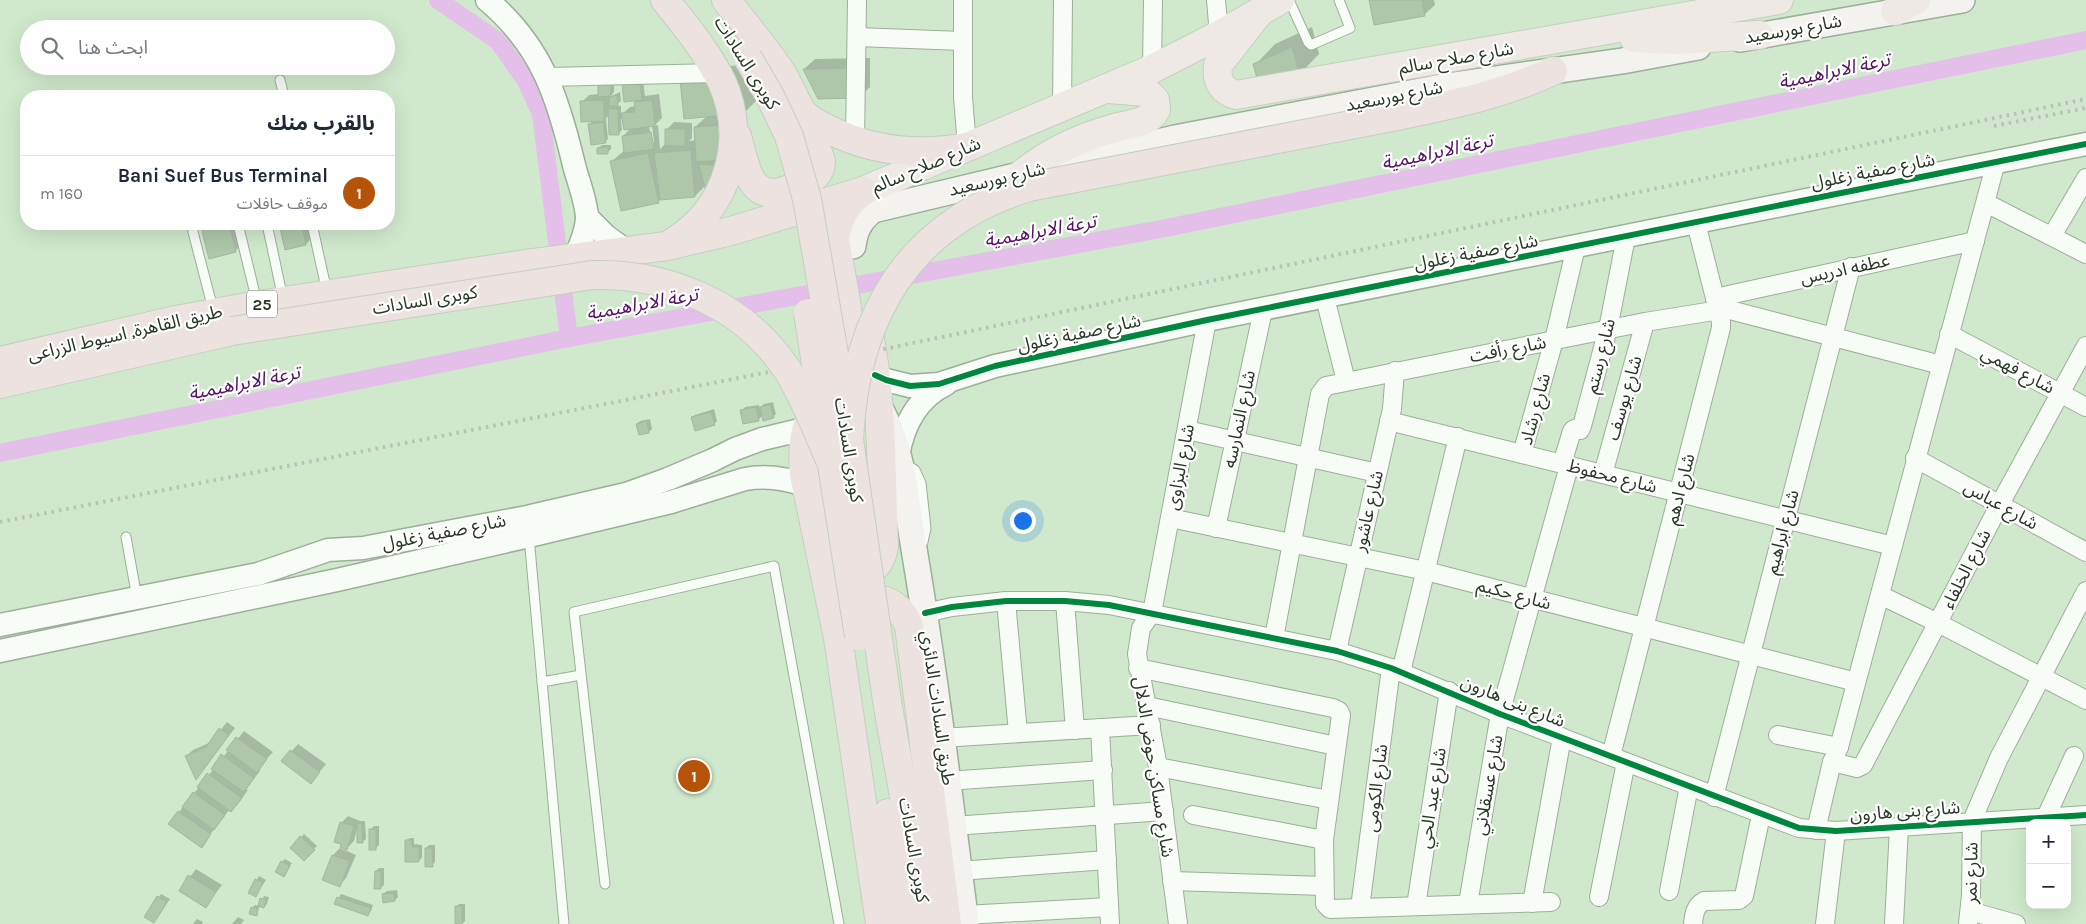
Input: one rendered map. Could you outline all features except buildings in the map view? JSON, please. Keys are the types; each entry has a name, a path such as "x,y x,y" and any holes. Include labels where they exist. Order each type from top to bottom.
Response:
{"highway":[{"path":"665,0 684,23 733,66 729,104 751,179 763,191 780,193 811,180 817,175 821,161 805,116 770,56 726,0"},
{"name":"كوبرى السادات","path":"684,0 733,66 780,116 802,178 849,440 906,924"},
{"name":"كوبرى السادات","path":"706,0 733,66 768,135 786,187 798,245 830,460 880,710 927,924"},
{"path":"849,440 850,407 856,374 872,326 887,294 901,272 918,252 937,234 973,210 1004,195 1029,187 1477,100 1529,82 1553,71"},
{"path":"805,116 821,126 855,141 899,151 944,151 968,147"},
{"path":"667,246 697,224 718,197 731,162 734,125"},
{"path":"822,557 833,569 849,575 857,575 872,569 882,558 884,546 879,408 872,352 856,316 845,248 836,239 840,216 846,207 863,191"},
{"name":"شارع صلاح سالم","path":"575,257 667,246 731,231 863,191"},
{"name":"طريق القاهرة, اسيوط الزراعى","path":"0,384 51,362 223,322 271,303 575,257"},
{"name":"كوبرى السادات","path":"223,322 592,275 632,276 652,279 671,284 709,300 728,311 761,338 788,371 803,399 830,460"},
{"path":"856,316 841,370 814,408 805,430 802,451 807,486 838,638 880,924"},
{"name":"طريق القاهرة, اسيوط الزراعى","path":"0,361 51,362"},
{"path":"838,638 842,618 860,602 872,599 884,600 895,605 918,623 941,738"},
{"path":"918,623 959,921"}],"main road":[{"name":"شارع صلاح سالم","path":"1274,4 1218,65 1216,75 1220,85 1227,92 1236,95 1779,0"},
{"name":"شارع بورسعيد","path":"845,248 864,216 873,210 1175,138 1456,85 1622,61 1906,5 1962,0"},
{"name":"شارع صلاح سالم","path":"863,191 1062,108 1152,68 1219,35 1274,4"},
{"path":"1590,34 1674,40 1759,35"},
{"path":"1023,173 1055,150 1073,141 1091,134 1149,119 1156,110 1155,100 1147,92 1107,88"},
{"name":"طريق السادات الدائري","path":"879,408 890,430 898,459 914,550 918,623"},
{"name":"طريق السادات الدائري","path":"941,738 960,871 959,921"}],"street":[{"path":"487,0 517,28 534,52 547,76 564,123 587,217 575,257"},
{"path":"855,141 858,0"},
{"path":"963,0 963,97 968,147"},
{"path":"1062,108 1063,0"},
{"path":"1152,68 1153,0"},
{"path":"1216,0 1219,35"},
{"path":"857,37 962,41"},
{"path":"547,76 733,66"},
{"name":"شارع صفية زغلول","path":"875,375 910,386 940,384 996,366 1207,320 1325,298 2086,144"},
{"path":"1816,830 1996,162"},
{"path":"2052,236 2086,178"},
{"path":"1986,203 2086,254"},
{"path":"587,217 606,236 628,252"},
{"name":"شارع ادهم","path":"1599,896 1619,759 1644,628 1721,328 1696,222"},
{"name":"شارع رستم","path":"1566,465 1572,431 1582,429 1608,329 1626,237"},
{"name":"عطفه ادريس","path":"1716,304 1851,268 1975,241"},
{"name":"شارع رشاد","path":"1522,454 1554,340 1576,247"},
{"name":"شارع ابراهيم","path":"1714,797 1851,268"},
{"path":"1325,298 1346,381"},
{"name":"شارع رأفت","path":"1274,638 1321,391 1326,386 1645,322 1716,304 1941,365"},
{"name":"شارع النمارسه","path":"1216,528 1263,310"},
{"name":"شارع البزاوى","path":"1152,613 1207,320"},
{"name":"شارع يوسف","path":"1603,474 1645,322"},
{"name":"شارع فهمي","path":"1949,334 2086,407"},
{"name":"شارع الخلفاء","path":"1835,754 1857,768 1863,765 2000,504 2086,346"},
{"name":"شارع عاشور","path":"1336,651 1389,421 1394,396 1395,371"},
{"name":"شارع صفية زغلول","path":"898,459 904,429 911,416 929,395 953,380"},
{"name":"شارع صفية زغلول","path":"0,625 258,574 328,550 363,548 527,516 626,494 706,463 735,448 879,408"},
{"name":"شارع محفوظ","path":"1389,421 1893,546"},
{"path":"1186,430 1377,473"},
{"name":"شارع الكومى","path":"1360,908 1396,670 1426,571 1458,437"},
{"path":"706,463 750,458 754,460 758,468 756,477"},
{"name":"شارع عباس","path":"1915,458 2086,552"},
{"name":"شارع عسقلاني","path":"1468,904 1500,714 1566,465"},
{"name":"شارع صفية زغلول","path":"0,651 337,580 529,536 671,502 756,477 782,478 807,486"},
{"name":"شارع حكيم","path":"1170,518 1426,571 1856,682"},
{"path":"300,560 340,564 344,574 337,580"},
{"path":"1972,821 1999,758 2086,591"},
{"path":"1880,595 2086,700"},
{"path":"1006,601 1018,733"},
{"name":"شارع بنى هارون","path":"918,623 952,607 1006,601 1064,601 1108,605 1152,613 1336,651 1396,670 1500,714 1562,736 1714,797 1799,828 1836,831 2086,815"},
{"path":"1064,601 1074,730"},
{"name":"شارع مساكن حوض الدلال","path":"1152,613 1141,628 1136,654 1158,767 1178,924"},
{"path":"1138,668 1336,709 1340,715 1324,840 1324,904 1327,907 1360,908 1551,902"},
{"name":"شارع عبد الحي","path":"1416,906 1448,691"},
{"path":"1147,706 1336,746"},
{"path":"941,738 1151,725"},
{"path":"959,921 1110,915 1100,728"},
{"path":"1778,735 1835,754"},
{"path":"1532,903 1562,736"},
{"path":"2046,817 2074,756"},
{"path":"1158,767 1329,800"},
{"path":"948,781 1103,770"},
{"path":"1669,891 1689,786"},
{"path":"954,826 1164,811"},
{"path":"1694,918 1700,904 1704,901 1739,900 1742,898 1761,814"},
{"path":"1192,815 1324,840"},
{"name":"شارع نمر","path":"1969,917 1972,821"},
{"path":"1894,924 1899,827"},
{"path":"1825,924 1836,831"},
{"path":"960,871 1107,860"},
{"path":"1172,881 1324,886"},
{"path":"1969,917 2016,924"}],"lane":[{"path":"1274,4 1311,45 1350,28 1339,0"},
{"path":"280,80 282,90"},
{"path":"193,230 223,322"},
{"path":"241,230 271,303"},
{"path":"267,230 271,303"},
{"path":"313,230 327,294"},
{"path":"529,536 564,924"},
{"path":"126,537 137,599"},
{"path":"605,884 573,614 576,610 774,566 839,924"},
{"path":"542,682 581,675"}],"waterway":[{"path":"438,0 498,41 526,81 541,114 569,338"},
{"name":"ترعة الابراهيمية","path":"0,453 569,338 1161,229 2086,40"}],"railway":[{"path":"0,522 846,357 2086,99"},
{"path":"1994,126 2086,108"}],"cycle path":[{"path":"875,375 910,386 939,384 995,366 1207,320 2086,144"},
{"path":"925,613 952,607 1006,601 1065,601 1109,605 1337,651 1391,668 1500,714 1799,828 1836,831 2086,815"}],"place":[{"name":"Bani Suef Bus Terminal","path":"694,776"}]}
